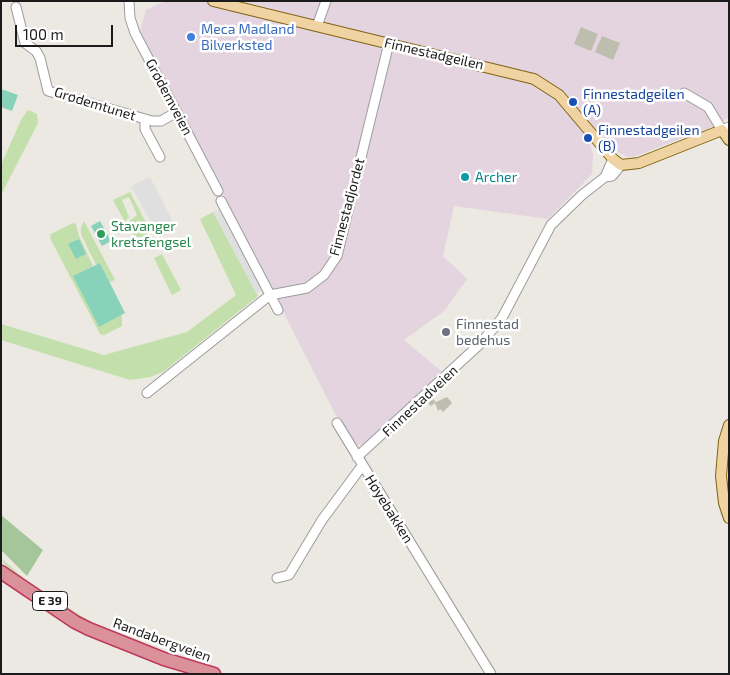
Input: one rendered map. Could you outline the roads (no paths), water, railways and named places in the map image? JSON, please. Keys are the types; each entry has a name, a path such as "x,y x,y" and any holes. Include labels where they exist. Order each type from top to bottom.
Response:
{"highway":[{"name":"Randabergveien","path":"1,565 39,594 101,634"},
{"name":"Randabergveien","path":"1,572 75,622 164,659 214,674"}],"main road":[{"name":"Finnestadgeilen","path":"213,1 524,76 544,84 565,102 617,162"},
{"name":"Finnestadveien","path":"617,162 639,163 725,128"},
{"path":"725,128 729,140"},
{"path":"729,424 724,441 721,476 724,503 729,518"}],"street":[{"name":"Grødemveien","path":"130,1 130,18 135,33 218,191"},
{"path":"317,26 326,1"},
{"name":"Grødemtunet","path":"16,7 25,43 36,51 40,58 48,91 158,122 177,112"},
{"name":"Finnestadjordet","path":"146,393 270,295 307,288 324,275 337,256 389,43"},
{"path":"684,93 708,108 725,128"},
{"name":"Grødemtunet","path":"145,119 145,128 160,157"},
{"name":"Finnestadveien","path":"357,457 480,344 502,318 551,225 605,177 612,176 617,162"},
{"path":"221,201 278,310"},
{"path":"337,423 362,466"},
{"name":"Høyebakken","path":"277,578 289,575 322,520 362,466 491,674"}],"place":[{"name":"Meca Madland Bilverksted","path":"191,37"},
{"name":"Finnestadgeilen (A)","path":"573,102"},
{"name":"Finnestadgeilen (B)","path":"588,138"},
{"name":"Archer","path":"465,177"},
{"name":"Stavanger kretsfengsel","path":"101,234"},
{"name":"Finnestad bedehus","path":"446,332"}]}
